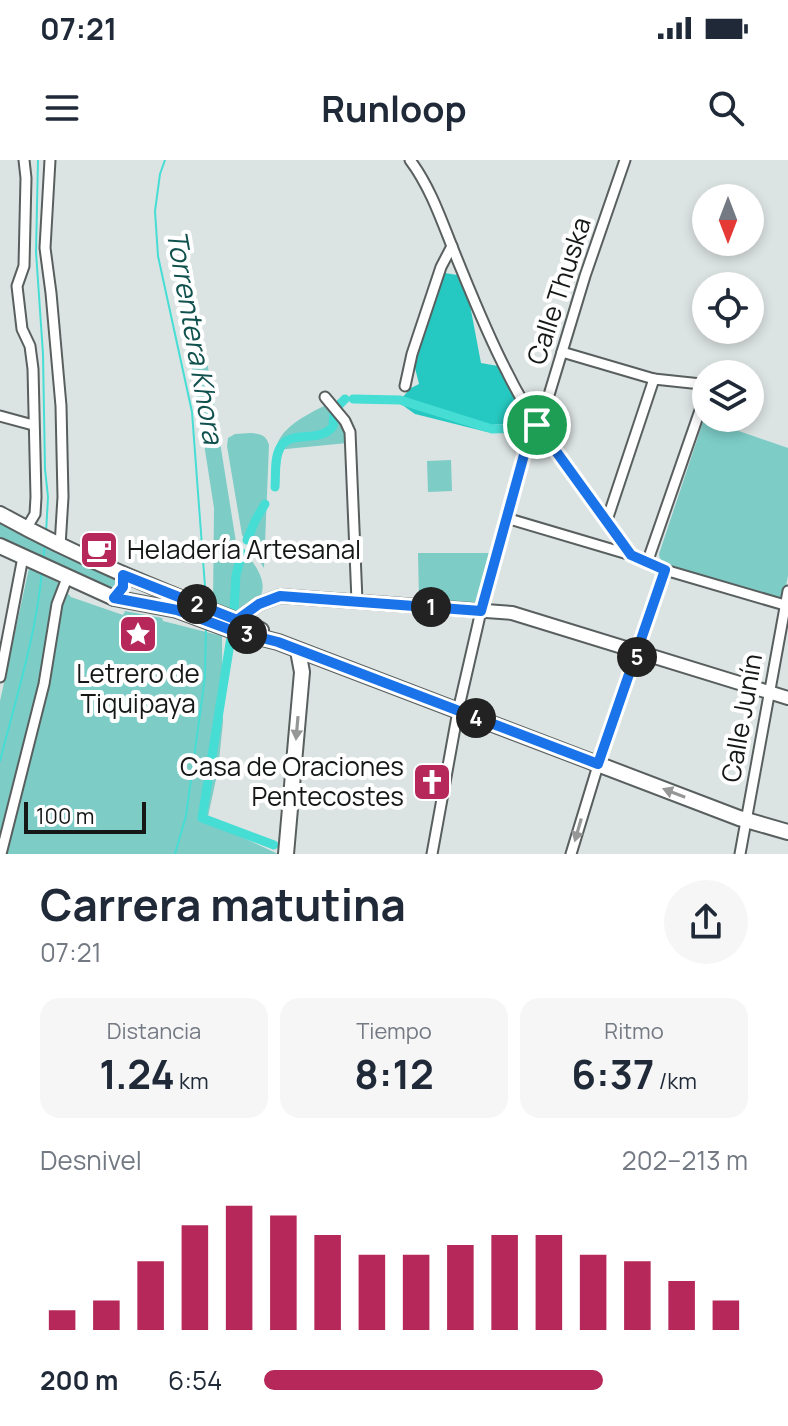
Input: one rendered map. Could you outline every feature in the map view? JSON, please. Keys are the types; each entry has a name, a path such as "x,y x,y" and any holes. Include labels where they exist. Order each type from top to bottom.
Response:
{"main road":[{"path":"0,514 217,620 747,820 788,832"},
{"path":"0,546 114,598 190,608"},
{"path":"114,598 123,587 123,575"},
{"path":"237,620 259,604 280,596 512,613 788,698"},
{"path":"217,620 237,620 264,631 278,642"},
{"path":"286,854 302,672 298,651"}],"street":[{"path":"24,160 25,252 17,286 22,329 30,346 35,514 30,531"},
{"path":"50,160 45,248 61,406 63,497 58,545"},
{"path":"410,160 438,212 507,373 537,425 631,555"},
{"name":"Calle Thuska","path":"432,854 458,711 506,518 527,444 537,425 625,160"},
{"path":"405,386 412,354 441,267 452,246"},
{"path":"562,352 654,379 701,384 705,396 648,560"},
{"path":"607,520 654,379"},
{"path":"325,397 350,432 357,601"},
{"path":"0,416 33,425"},
{"path":"506,518 648,560 665,570 786,605"},
{"path":"0,677 27,559"},
{"path":"571,854 598,764 665,570"},
{"path":"1,854 44,684 60,575"},
{"name":"Calle Junín","path":"740,854 788,591"}],"shaded area":[{"path":"445,273 457,275 470,305 481,363 498,366 517,403 514,416 503,424 491,425 487,432 415,414 398,402 419,384 414,364"},
{"path":"193,309 207,361 236,542 257,569 263,585 258,600 237,617 213,607 214,508 187,351 191,336 188,314"},
{"path":"324,406 340,422 347,443 276,450 287,429"},
{"path":"700,432 742,432 788,448 788,576 783,600 666,564 659,554"},
{"path":"235,434 262,436 269,445 264,568 242,535 227,446 228,438"},
{"path":"451,460 452,491 428,492 427,461"},
{"path":"0,519 116,579 116,590 112,593 0,543"},
{"path":"418,553 490,553 480,595 475,603 419,600"},
{"path":"29,568 57,582 71,597 123,615 125,611 162,618 163,621 222,636 223,722 218,770 207,821 278,854 0,854 0,701"}],"waterway":[{"path":"38,160 36,252 43,354 48,497 46,533"},
{"name":"Torrentera Khora","path":"165,160 155,211 158,256 192,412 206,600"},
{"path":"337,407 345,399"},
{"path":"353,399 400,400 492,429 528,428"},
{"path":"275,487 277,457 284,442 328,431 333,426 334,413"},
{"path":"247,540 265,504"},
{"path":"43,561 45,543"},
{"path":"234,611 236,575 242,553"},
{"path":"0,761 30,643 42,571"},
{"name":"Torrentera Khora","path":"175,854 186,816 205,677 206,626"},
{"path":"231,637 202,818 274,845"}],"place":[{"name":"Heladería Artesanal","path":"99,550"},
{"name":"Letrero de Tiquipaya","path":"138,634"},
{"name":"Casa de Oraciones Pentecostes","path":"432,782"}],"route":[{"path":"537,425 631,555 665,570 598,764 278,642 231,630 166,607 114,598 123,587 123,575 237,620 259,604 280,596 481,611 527,444 537,425"}]}
